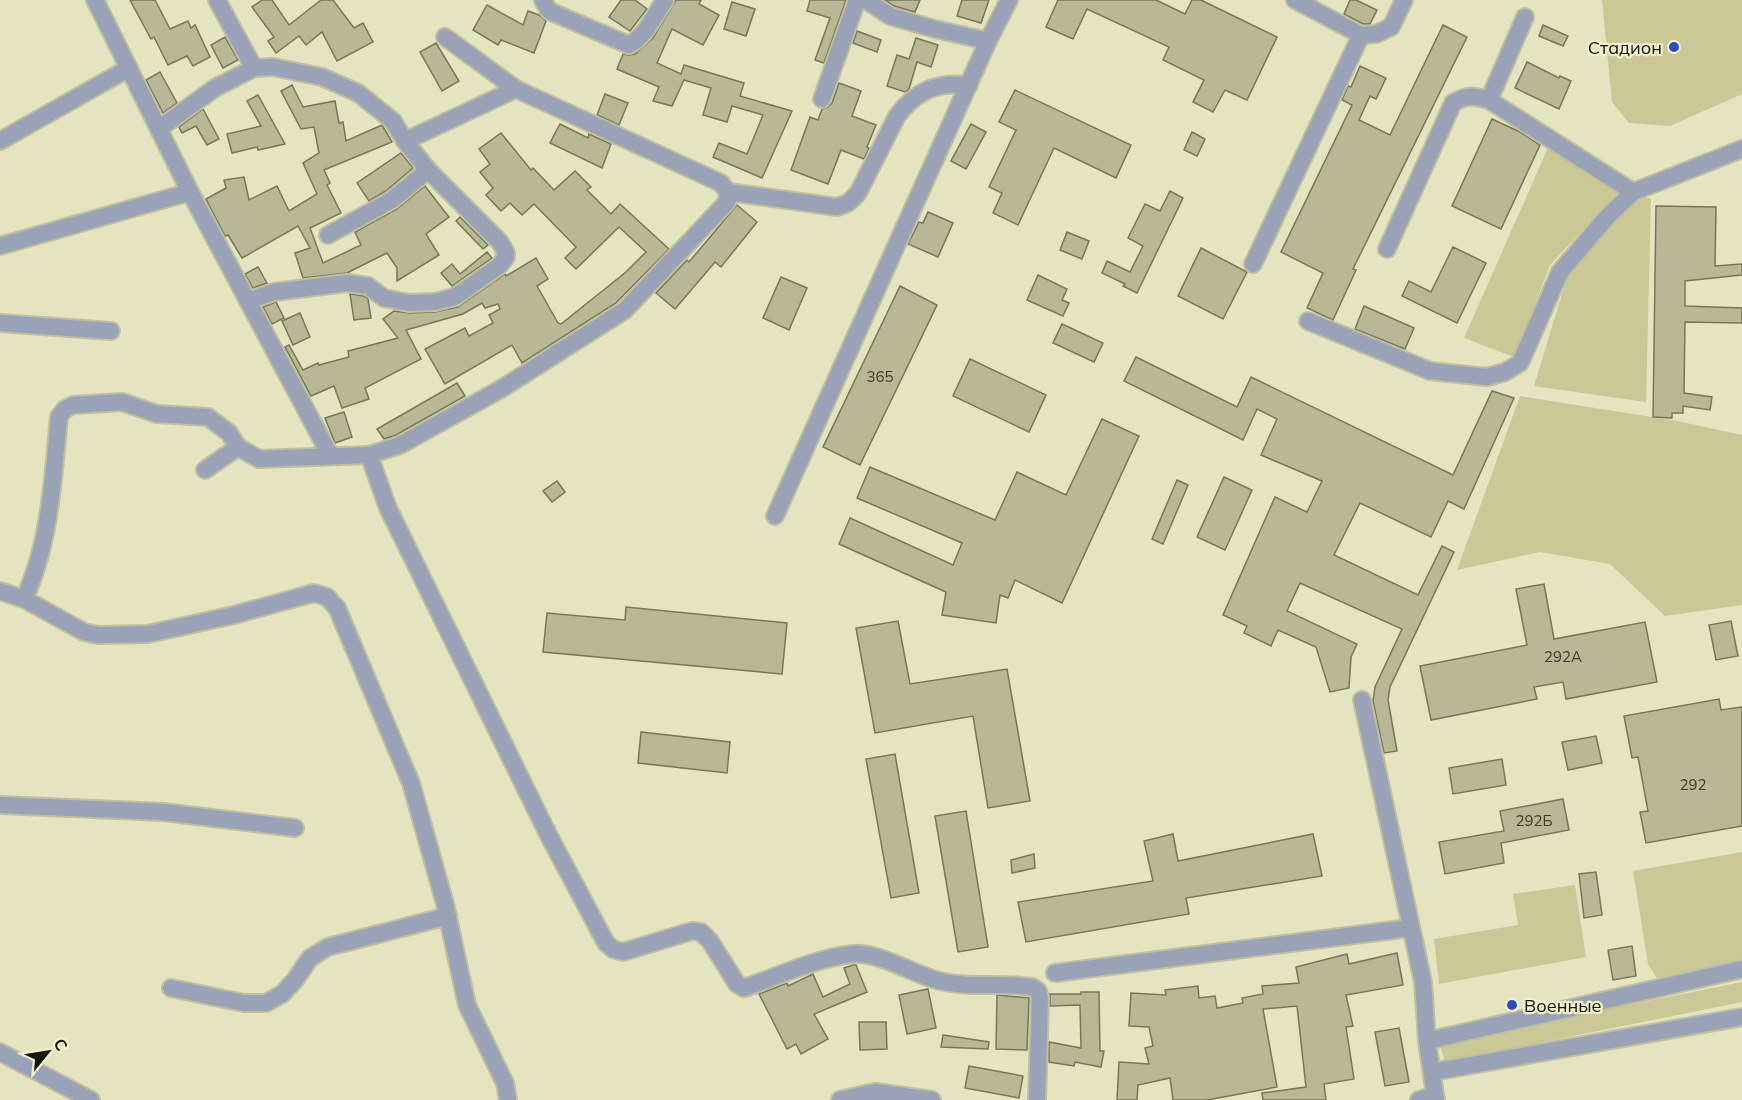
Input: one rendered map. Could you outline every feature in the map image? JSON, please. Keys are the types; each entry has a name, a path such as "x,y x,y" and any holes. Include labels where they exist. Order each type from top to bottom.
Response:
{"street":[{"path":"95,0 190,192 330,455"},
{"path":"217,0 254,68"},
{"path":"543,0 549,11 629,45 643,33 664,0"},
{"path":"822,99 857,0"},
{"path":"866,0 890,16 935,30 988,41"},
{"path":"775,516 988,41 1009,0"},
{"path":"1295,0 1361,35 1376,34 1391,27 1404,0"},
{"path":"1489,100 1525,17"},
{"path":"1253,264 1361,35"},
{"path":"24,599 37,568 52,485 58,417 65,409 73,405 122,402 157,414 208,417 230,433 238,447 259,459 369,455 400,446 491,395 625,310 727,202 728,192 721,183 516,89 445,37"},
{"path":"160,128 215,88 254,68 273,67 322,77 358,93 393,121 405,141 428,170 500,242 506,252 506,257 499,266 474,285 455,297 435,302 409,303 384,298 368,286 347,283 274,292 248,301"},
{"path":"0,141 129,69"},
{"path":"728,192 837,207 848,203 858,193 897,116 905,105 922,92 935,86 969,85"},
{"path":"405,141 516,89"},
{"path":"1387,249 1453,103 1463,97 1473,95 1489,100 1634,192"},
{"path":"1308,321 1430,370 1487,377 1505,372 1520,363 1560,272 1608,216 1634,192 1742,149"},
{"path":"328,235 392,200 428,170"},
{"path":"0,246 190,192"},
{"path":"0,323 111,331"},
{"path":"205,470 238,447"},
{"path":"369,455 388,508 548,834 606,943 613,949 623,952 692,931 700,932 710,941 737,984 744,988 822,961 855,954 872,956 937,980 973,986 1032,987 1038,991 1040,998 1037,1100"},
{"path":"0,591 24,599 84,632 98,635 148,634 234,615 315,593 327,597 337,608 411,783 448,916 467,1005 505,1083 508,1100"},
{"path":"1362,700 1422,982 1432,1072 1430,1098"},
{"path":"0,804 163,812 296,828"},
{"path":"171,988 244,1003 266,1003 282,994 310,958 328,947 448,916"},
{"path":"1055,973 1410,928"},
{"path":"1427,1041 1742,969"},
{"path":"1432,1072 1742,1017"},
{"path":"0,1052 91,1100"},
{"path":"840,1100 875,1092 932,1100"}],"shaded area":[{"name":"Стадион","path":"1602,0 1742,0 1742,94 1670,126 1629,123 1612,102"},
{"path":"1548,148 1619,191 1550,265 1514,357 1464,338"},
{"path":"1638,198 1651,198 1646,402 1534,386 1569,271"},
{"path":"1520,396 1677,421 1742,435 1742,605 1665,616 1610,564 1540,552 1457,570"},
{"path":"1742,852 1742,961 1657,978 1648,964 1633,871"},
{"path":"1575,885 1586,957 1439,984 1434,939 1518,925 1513,894"},
{"path":"1742,982 1742,1002 1445,1062 1441,1048 1604,1010"}],"building":[{"path":"130,0 155,0 170,29 188,21 191,28 195,25 210,57 193,66 187,56 168,65 154,37 151,39"},
{"path":"262,0 272,0 289,25 321,0 333,0 354,28 363,23 373,42 337,61 322,32 306,45 299,36 276,53 268,41 274,37 252,7"},
{"path":"621,0 635,0 647,9 630,31 609,17"},
{"path":"676,0 701,0 699,4 719,15 703,45 672,29 657,63 681,74 684,65 744,83 740,96 792,111 762,178 713,157 719,143 747,154 763,115 732,106 727,122 703,115 711,88 684,80 672,106 653,101 659,87 617,69 623,54 635,54 653,38"},
{"path":"810,0 846,0 824,63 815,60 830,18 807,11"},
{"path":"885,0 920,0 915,12 894,6"},
{"path":"962,0 989,0 981,23 957,16"},
{"path":"1058,0 1156,0 1185,14 1192,0 1201,0 1277,37 1247,100 1225,90 1213,112 1193,102 1204,80 1163,60 1169,47 1087,9 1073,39 1046,27"},
{"path":"1350,0 1356,0 1377,10 1370,24 1363,24 1344,14"},
{"path":"732,2 755,9 746,36 724,29"},
{"path":"487,5 523,25 528,11 539,15 546,21 534,53 501,40 498,45 473,30"},
{"path":"1443,25 1467,37 1353,269 1356,270 1333,320 1307,308 1323,273 1281,252 1352,105 1342,100 1348,86 1351,87 1360,66 1386,78 1376,99 1370,96 1359,120 1390,135"},
{"path":"1543,25 1568,36 1563,46 1539,36"},
{"path":"857,31 881,40 877,52 853,43"},
{"path":"225,37 238,60 223,68 211,45"},
{"path":"916,38 938,45 931,67 917,62 909,89 905,92 887,86 897,55 909,59"},
{"path":"436,43 459,81 442,91 420,52"},
{"path":"1527,62 1559,78 1560,76 1571,81 1559,109 1515,88"},
{"path":"160,72 177,103 163,113 146,80"},
{"path":"839,83 861,91 852,116 876,125 864,159 841,150 828,184 791,170 810,117 818,120 822,109 832,103"},
{"path":"292,85 303,107 335,101 339,123 343,122 346,141 382,125 392,142 324,170 330,183 327,185 341,213 310,228 323,263 361,245 355,232 397,209 425,186 449,217 426,234 439,255 397,281 397,268 387,253 347,273 303,278 295,253 310,248 298,226 242,258 228,235 225,236 206,199 226,188 224,180 244,177 249,200 277,186 289,211 317,194 303,163 319,153 314,127 301,129 281,91"},
{"path":"1015,90 1131,145 1116,178 1054,148 1018,225 993,213 1002,193 989,187 1016,130 999,122"},
{"path":"605,94 628,103 619,125 597,115"},
{"path":"258,95 285,144 232,153 227,134 261,126 247,101"},
{"path":"203,109 219,139 207,145 196,126 182,133 179,127"},
{"path":"1492,119 1520,132 1540,145 1501,229 1452,206"},
{"path":"560,124 588,138 589,134 611,144 602,168 550,143"},
{"path":"971,124 986,132 966,169 951,161"},
{"path":"1192,132 1205,139 1197,156 1184,150"},
{"path":"501,133 531,170 533,168 554,190 575,171 591,187 587,190 611,214 620,204 669,249 616,303 522,363 512,345 445,384 425,349 465,328 469,336 493,323 489,315 500,309 498,304 485,308 482,303 463,314 406,330 421,359 365,388 369,399 342,408 334,386 311,396 285,347 289,345 303,370 318,363 319,365 349,357 348,351 398,338 383,319 394,311 435,312 458,307 505,274 506,276 536,258 548,279 537,286 558,323 561,324 626,272 646,252 619,227 576,269 565,258 576,247 534,204 522,215 510,203 501,211 486,195 493,188 480,172 490,164 479,149"},
{"path":"401,153 413,168 386,191 369,201 357,183"},
{"path":"1170,191 1183,198 1137,293 1123,286 1125,284 1102,273 1107,261 1130,272 1143,246 1128,238 1145,204 1160,211"},
{"path":"737,205 757,222 721,267 715,262 675,309 656,293 687,260 689,262"},
{"path":"1656,206 1716,207 1715,266 1742,264 1742,275 1685,281 1685,306 1742,308 1742,323 1685,322 1684,393 1712,397 1710,410 1683,406 1683,413 1672,413 1672,418 1653,417"},
{"path":"928,212 953,223 938,257 908,244 919,222 923,223"},
{"path":"460,217 488,245 483,249 456,221"},
{"path":"1067,232 1089,241 1082,259 1060,250"},
{"path":"1453,247 1486,263 1457,323 1402,296 1409,281 1431,292"},
{"path":"1201,248 1247,272 1223,319 1178,296"},
{"path":"487,252 492,258 452,286 441,273 452,264 460,274"},
{"path":"258,267 267,283 253,288 245,274"},
{"path":"1038,275 1067,289 1062,300 1069,303 1063,316 1027,300"},
{"path":"781,277 807,288 789,330 763,318"},
{"path":"900,286 937,305 860,465 823,447"},
{"path":"350,294 364,296 368,299 371,318 354,320"},
{"path":"276,302 284,318 272,324 263,307"},
{"path":"1364,306 1414,328 1405,349 1355,329"},
{"path":"300,313 310,337 293,345 282,321"},
{"path":"1062,324 1103,343 1094,362 1053,343"},
{"path":"1136,357 1237,407 1251,377 1453,475 1492,391 1514,398 1464,509 1448,501 1431,537 1360,503 1334,555 1418,595 1442,546 1454,552 1390,687 1388,700 1397,751 1384,753 1373,701 1375,687 1402,629 1300,583 1287,611 1357,644 1351,657 1349,688 1330,692 1316,647 1278,630 1271,646 1244,633 1247,626 1223,615 1275,497 1307,512 1322,481 1261,455 1277,419 1257,409 1243,440 1124,381"},
{"path":"970,359 1046,395 1029,432 953,396"},
{"path":"457,383 465,396 396,435 384,439 377,429"},
{"path":"344,412 352,437 335,443 325,418"},
{"path":"1102,419 1139,436 1062,603 1015,580 1008,598 1000,595 996,623 942,615 946,592 839,544 850,518 953,565 962,543 857,498 870,467 995,520 1017,472 1066,495"},
{"path":"1224,477 1252,490 1225,550 1197,537"},
{"path":"1177,480 1188,485 1163,544 1152,539"},
{"path":"557,481 565,492 552,502 543,491"},
{"path":"1544,584 1554,639 1645,622 1657,682 1566,699 1563,682 1534,687 1537,699 1431,720 1420,666 1527,645 1516,589"},
{"path":"626,607 787,623 782,674 543,652 547,613 625,620"},
{"path":"898,621 910,684 1007,669 1030,801 988,808 973,716 875,733 856,628"},
{"path":"1731,621 1738,656 1716,660 1709,625"},
{"path":"1719,699 1721,710 1742,707 1742,826 1646,843 1640,812 1648,811 1638,757 1632,758 1624,716"},
{"path":"641,732 730,742 727,773 638,763"},
{"path":"1596,736 1602,763 1568,770 1562,742"},
{"path":"895,754 919,893 891,898 866,759"},
{"path":"1502,759 1506,785 1453,794 1449,768"},
{"path":"1563,799 1569,830 1501,843 1504,863 1445,874 1439,842 1504,831 1500,811"},
{"path":"966,811 988,947 958,952 935,816"},
{"path":"1173,834 1178,861 1313,834 1322,876 1186,898 1189,914 1026,942 1018,902 1153,881 1144,841"},
{"path":"1034,854 1035,868 1012,873 1011,860"},
{"path":"1596,872 1602,915 1584,918 1579,874"},
{"path":"1632,946 1636,976 1613,980 1608,950"},
{"path":"1397,953 1403,985 1346,995 1353,1026 1346,1027 1354,1079 1324,1084 1326,1100 1263,1100 1262,1093 1306,1087 1297,1006 1263,1009 1277,1087 1207,1100 1173,1100 1170,1078 1138,1085 1137,1100 1117,1100 1119,1062 1149,1064 1145,1048 1153,1046 1149,1027 1129,1026 1131,993 1166,995 1165,990 1198,986 1199,998 1215,996 1217,1008 1243,1003 1242,998 1263,994 1262,986 1299,983 1296,967 1347,954 1349,964"},
{"path":"856,965 867,992 814,1014 828,1039 801,1054 796,1044 787,1049 759,994 787,983 788,986 813,974 823,997 850,984 844,968"},
{"path":"928,989 936,1028 907,1034 899,995"},
{"path":"1081,992 1099,992 1100,1051 1104,1051 1101,1067 1075,1062 1074,1066 1049,1062 1049,1042 1081,1048 1080,1005 1050,1006 1050,994 1081,994"},
{"path":"997,995 1029,998 1027,1050 996,1049"},
{"path":"859,1022 886,1022 887,1049 860,1050"},
{"path":"1399,1028 1409,1082 1385,1086 1375,1032"},
{"path":"943,1035 989,1042 988,1049 941,1047"},
{"path":"969,1066 1023,1076 1019,1098 965,1088"}],"place":[{"name":"Стадион","path":"1674,47"},
{"name":"Военные","path":"1512,1005"}]}
